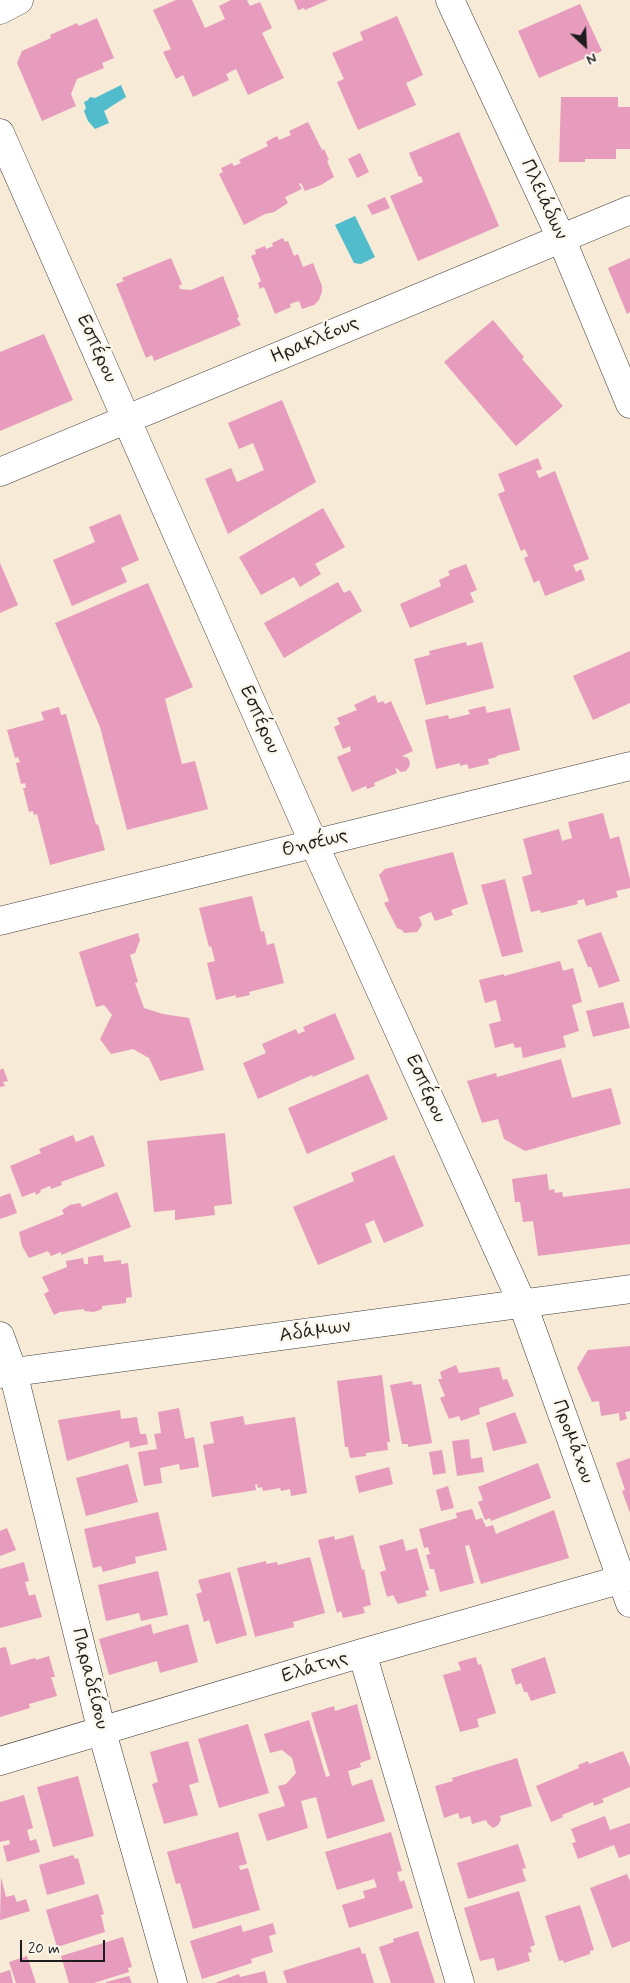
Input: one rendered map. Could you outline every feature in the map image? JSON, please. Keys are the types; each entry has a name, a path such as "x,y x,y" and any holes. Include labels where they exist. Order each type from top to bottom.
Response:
{"street":[{"path":"0,10 20,0"},
{"name":"Πλειάδων","path":"450,0 561,238 630,404"},
{"name":"Εσπέρου","path":"0,133 314,844 523,1304"},
{"name":"Ηρακλέους","path":"0,472 630,210"},
{"name":"Θησέως","path":"0,921 630,766"},
{"name":"Αδάμων","path":"6,1373 630,1289"},
{"name":"Προμάχου","path":"523,1304 627,1587"},
{"name":"Παραδείσου","path":"0,1336 6,1373 102,1732 173,1983"},
{"name":"Ελάτης","path":"0,1761 362,1653 627,1587"},
{"path":"362,1653 460,1983"}],"water":[{"path":"121,85 126,97 104,111 109,123 95,129 88,121 84,111 86,108 84,102 90,97 95,98"},
{"path":"355,216 375,257 361,264 354,263 335,225"}],"building":[{"path":"176,0 192,0 205,28 225,19 219,6 231,0 247,0 250,6 260,2 272,28 262,33 284,78 248,95 236,69 226,74 229,80 193,97 183,75 176,79 163,52 171,49 153,10"},
{"path":"294,0 328,0 305,10 304,8 298,10"},
{"path":"580,4 602,51 539,78 518,31"},
{"path":"397,16 423,75 406,83 416,105 358,130 337,82 344,79 332,53 363,40 360,32"},
{"path":"97,18 114,58 102,63 104,68 77,79 71,94 76,106 42,121 17,63 22,51 51,38 50,35 77,23 79,26"},
{"path":"561,97 618,97 618,107 630,107 630,149 616,149 616,159 585,159 585,162 559,162"},
{"path":"308,122 322,150 324,149 334,177 321,185 305,191 301,183 299,184 302,189 285,197 288,203 274,212 265,214 244,225 219,174 223,172 221,168 232,163 234,166 241,163 239,160 268,146 266,142 277,136 279,140 291,135 289,131"},
{"path":"459,132 499,226 418,261 390,196 423,182 409,153"},
{"path":"360,153 369,172 357,178 348,159"},
{"path":"385,197 390,208 372,215 367,205"},
{"path":"283,238 285,242 288,241 294,256 298,254 303,267 313,263 322,286 322,292 319,300 314,305 302,309 299,301 290,304 291,307 275,314 264,287 260,289 258,283 261,281 251,256 256,254 255,250 265,246 266,249 273,246 272,243"},
{"path":"171,258 182,284 179,286 180,289 191,290 223,276 241,325 154,361 152,355 146,358 116,284 124,281 122,278"},
{"path":"630,258 630,312 627,314 608,268"},
{"path":"493,320 524,357 522,359 563,406 516,446 444,362"},
{"path":"44,334 73,400 0,431 0,352"},
{"path":"282,400 316,482 228,534 205,479 231,468 237,482 264,470 253,443 239,449 228,423"},
{"path":"538,458 542,469 536,471 539,478 555,471 589,559 573,565 576,572 581,569 585,580 545,596 539,580 534,583 524,558 528,556 525,549 521,551 498,494 505,491 498,474"},
{"path":"323,508 345,547 315,564 321,574 300,587 294,577 261,595 239,557"},
{"path":"120,514 139,560 121,568 127,582 72,606 53,560 95,542 89,527"},
{"path":"0,563 18,605 0,613"},
{"path":"466,564 477,590 470,593 474,602 410,628 400,604 441,586 439,580 450,575 448,571"},
{"path":"338,582 344,593 350,590 362,611 284,658 264,623"},
{"path":"148,583 193,687 165,699 182,764 195,761 208,809 127,830 100,727 55,623"},
{"path":"466,642 467,646 482,642 494,688 426,705 414,659 430,655 429,651"},
{"path":"630,651 630,703 593,720 573,676"},
{"path":"375,695 378,703 383,701 385,704 391,701 413,751 402,756 408,758 410,763 406,771 401,772 395,767 397,773 374,783 375,786 367,789 366,786 352,792 337,757 351,751 350,746 343,749 334,727 340,724 337,718 357,710 354,705"},
{"path":"485,706 487,713 510,708 520,750 496,756 488,759 489,764 469,769 467,764 460,766 460,763 436,769 425,720 448,715 449,719 470,714 468,710"},
{"path":"59,707 61,715 66,714 96,825 98,824 105,850 50,865 37,814 34,815 33,811 29,812 23,788 26,788 25,783 21,784 16,763 20,762 18,757 15,758 7,730 44,720 41,712"},
{"path":"603,813 610,839 619,836 630,879 630,888 616,891 618,897 586,906 584,899 577,901 578,904 541,913 540,910 531,912 522,877 532,874 523,839 559,829 562,841 572,838 568,822"},
{"path":"453,852 468,904 451,910 453,915 435,921 431,912 419,917 422,925 417,932 404,933 397,928 384,903 389,901 379,875 385,869"},
{"path":"505,879 523,952 502,957 481,885"},
{"path":"252,896 261,932 264,931 267,945 274,943 284,983 249,992 250,995 236,998 236,995 216,1000 207,963 215,961 211,946 209,947 199,908"},
{"path":"601,932 620,981 599,988 577,940"},
{"path":"138,933 140,940 135,953 130,955 138,982 135,983 144,1008 163,1014 189,1018 204,1070 160,1081 149,1058 133,1049 111,1054 100,1039 112,1015 104,1005 96,1007 79,952"},
{"path":"560,961 563,971 573,968 582,1002 572,1005 579,1031 563,1036 566,1047 523,1058 521,1047 515,1048 513,1043 495,1048 489,1024 501,1021 496,1000 485,1003 479,980 504,974 504,976"},
{"path":"623,1002 630,1028 593,1037 586,1011"},
{"path":"335,1013 355,1059 313,1077 312,1075 258,1099 243,1063 266,1053 262,1044 296,1029 298,1034 305,1031 303,1027"},
{"path":"561,1059 572,1098 611,1088 621,1124 525,1151 504,1139 498,1119 482,1123 467,1081 496,1073 497,1077"},
{"path":"3,1068 8,1081 3,1082 5,1086 0,1087 0,1070"},
{"path":"368,1074 388,1119 307,1154 288,1108"},
{"path":"225,1133 232,1204 214,1206 215,1215 175,1220 175,1210 154,1212 147,1141"},
{"path":"73,1135 76,1142 93,1135 105,1166 61,1182 62,1185 51,1189 50,1186 40,1190 41,1192 36,1195 35,1192 22,1197 10,1166 41,1153 39,1149"},
{"path":"394,1155 424,1226 384,1243 374,1220 365,1224 372,1242 318,1265 293,1207 354,1181 351,1173"},
{"path":"547,1174 549,1190 554,1189 555,1193 562,1192 563,1197 630,1188 630,1244 538,1256 533,1221 523,1222 520,1202 515,1202 512,1179"},
{"path":"117,1192 131,1227 61,1255 61,1252 51,1256 48,1251 29,1258 22,1246 19,1232 64,1214 62,1210 70,1205 80,1203 82,1207"},
{"path":"10,1193 17,1213 0,1219 0,1197"},
{"path":"103,1255 104,1262 121,1260 121,1264 128,1263 132,1297 126,1298 126,1303 102,1306 102,1309 94,1312 84,1311 84,1309 60,1312 54,1315 44,1294 49,1291 42,1277 67,1267 66,1261 83,1258 84,1264 88,1264 88,1257"},
{"path":"630,1346 630,1411 625,1412 627,1419 620,1421 619,1413 601,1416 599,1401 592,1402 577,1368 588,1350"},
{"path":"456,1365 459,1373 499,1367 503,1380 507,1379 514,1396 479,1408 480,1414 461,1421 459,1416 449,1419 440,1398 445,1396 438,1379 442,1379 440,1372"},
{"path":"382,1375 390,1442 387,1442 388,1450 366,1453 366,1456 350,1458 348,1447 345,1447 337,1381"},
{"path":"412,1381 413,1385 421,1384 432,1443 408,1447 408,1444 402,1444 390,1385"},
{"path":"179,1408 185,1439 194,1437 199,1467 180,1470 179,1464 160,1468 162,1483 144,1486 138,1452 157,1449 154,1434 161,1433 158,1412"},
{"path":"120,1410 121,1419 137,1417 140,1434 146,1434 148,1444 130,1448 129,1441 67,1461 58,1420"},
{"path":"515,1412 527,1443 493,1451 486,1423"},
{"path":"243,1416 245,1425 295,1417 307,1493 291,1496 290,1489 281,1491 280,1488 263,1491 262,1487 258,1488 257,1484 255,1485 256,1490 212,1497 203,1445 214,1443 210,1422"},
{"path":"469,1439 471,1459 482,1457 484,1472 457,1476 452,1441"},
{"path":"442,1450 446,1473 433,1475 429,1452"},
{"path":"630,1458 630,1513 622,1491 625,1490 616,1463"},
{"path":"538,1463 551,1498 491,1521 490,1518 485,1520 478,1502 483,1500 478,1487"},
{"path":"128,1464 138,1502 86,1516 76,1478"},
{"path":"389,1467 393,1484 359,1493 355,1476"},
{"path":"448,1486 454,1508 441,1511 436,1490"},
{"path":"472,1509 476,1520 482,1518 486,1527 493,1525 496,1534 554,1510 569,1558 481,1584 469,1545 465,1546 474,1583 440,1592 434,1569 430,1569 426,1555 430,1554 428,1547 424,1548 419,1529 457,1518 456,1513"},
{"path":"158,1512 167,1550 135,1557 136,1563 103,1572 101,1566 93,1568 84,1529"},
{"path":"7,1528 16,1550 0,1556 0,1531"},
{"path":"353,1535 362,1570 364,1569 371,1605 363,1607 365,1613 343,1618 341,1611 337,1613 318,1540 334,1536 335,1540"},
{"path":"403,1539 406,1551 417,1548 429,1590 425,1591 427,1596 398,1604 393,1595 387,1597 380,1572 386,1570 379,1546"},
{"path":"310,1557 325,1613 293,1622 294,1627 255,1637 237,1568 266,1561 266,1564 277,1562 278,1565"},
{"path":"24,1562 29,1581 25,1582 29,1596 35,1594 42,1617 0,1628 0,1569"},
{"path":"158,1571 168,1615 141,1621 139,1613 106,1621 98,1585"},
{"path":"230,1572 247,1635 216,1644 209,1620 204,1622 196,1594 202,1592 198,1580"},
{"path":"151,1624 153,1634 188,1624 198,1662 160,1673 157,1661 109,1675 99,1639"},
{"path":"6,1647 11,1665 49,1656 55,1677 51,1677 57,1696 29,1704 30,1708 0,1717 0,1648"},
{"path":"476,1657 478,1665 481,1664 496,1713 477,1719 479,1727 460,1732 443,1675 461,1670 458,1662"},
{"path":"545,1657 556,1693 531,1701 527,1692 524,1692 521,1683 516,1685 511,1669"},
{"path":"357,1704 371,1759 360,1763 361,1767 348,1771 352,1786 372,1779 385,1821 327,1839 316,1797 301,1801 308,1828 267,1841 258,1814 285,1806 278,1786 286,1784 296,1773 292,1758 282,1750 270,1753 264,1734 309,1720 326,1777 330,1776 311,1713 334,1706 335,1711"},
{"path":"248,1724 269,1793 219,1808 198,1739"},
{"path":"188,1741 199,1782 189,1785 198,1815 164,1824 152,1784 158,1782 150,1752"},
{"path":"623,1751 630,1767 630,1787 602,1799 604,1802 594,1806 593,1802 562,1815 563,1817 551,1822 536,1786 579,1768 578,1765 588,1761 589,1764"},
{"path":"517,1758 532,1806 500,1816 501,1820 493,1828 486,1820 472,1824 470,1816 460,1819 458,1813 444,1818 435,1786 453,1781 452,1778"},
{"path":"78,1776 94,1836 53,1847 37,1787"},
{"path":"24,1795 33,1828 27,1830 30,1841 36,1839 40,1852 7,1862 3,1846 10,1844 9,1840 0,1842 0,1802"},
{"path":"605,1816 610,1830 630,1823 630,1854 619,1858 614,1845 578,1859 572,1843 576,1842 571,1829"},
{"path":"238,1832 247,1864 239,1866 240,1870 248,1868 260,1910 193,1929 180,1883 176,1884 167,1852"},
{"path":"391,1832 402,1871 397,1872 400,1882 404,1880 413,1908 349,1928 342,1905 365,1898 363,1891 377,1887 374,1879 337,1890 325,1852"},
{"path":"518,1844 526,1868 522,1869 526,1881 468,1899 457,1863"},
{"path":"73,1855 75,1859 78,1858 85,1884 47,1895 39,1865"},
{"path":"627,1874 630,1881 630,1941 612,1948 590,1888"},
{"path":"1,1877 6,1897 14,1895 17,1902 26,1899 30,1911 0,1920"},
{"path":"519,1891 535,1945 530,1947 532,1952 528,1953 530,1961 497,1971 494,1958 480,1961 464,1908"},
{"path":"98,1894 104,1914 101,1915 105,1932 57,1947 46,1910"},
{"path":"580,1905 594,1950 590,1951 590,1954 564,1963 563,1960 559,1961 545,1916"},
{"path":"273,1923 276,1934 269,1936 273,1952 251,1959 252,1963 202,1979 190,1941 241,1925 243,1932"},
{"path":"418,1931 435,1983 391,1983 379,1947 394,1942 393,1939"},
{"path":"123,1937 132,1967 128,1968 129,1972 94,1983 69,1983 61,1956"},
{"path":"360,1947 362,1954 365,1953 374,1983 287,1983 283,1971"},
{"path":"27,1956 36,1983 16,1983 9,1962"},
{"path":"10,1970 13,1983 0,1983 0,1973"},
{"path":"265,1971 268,1983 215,1983 239,1974 240,1977"},
{"path":"129,1976 132,1983 106,1983 106,1982"}]}
